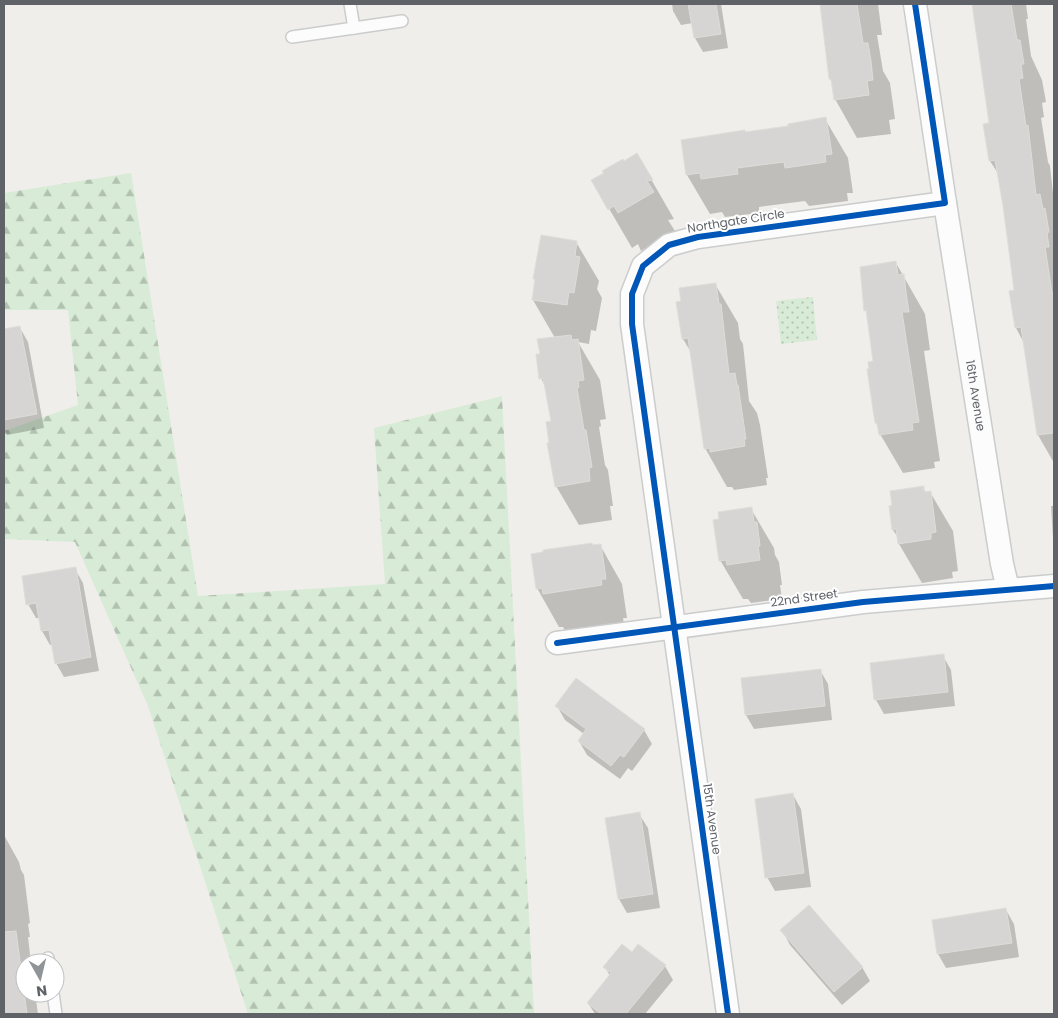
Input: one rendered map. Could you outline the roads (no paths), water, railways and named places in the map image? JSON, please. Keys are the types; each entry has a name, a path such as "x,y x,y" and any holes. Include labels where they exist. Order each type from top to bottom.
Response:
{"street":[{"path":"915,4 945,203"},
{"name":"16th Avenue","path":"945,203 1008,589"},
{"name":"Northgate Circle","path":"674,628 632,324 632,294 643,266 669,245 698,237 945,203"},
{"name":"22nd Street","path":"557,644 863,602 1054,586"},
{"name":"15th Avenue","path":"674,628 728,1014"}],"lane":[{"path":"350,4 354,28"},
{"path":"292,37 402,22"}]}
